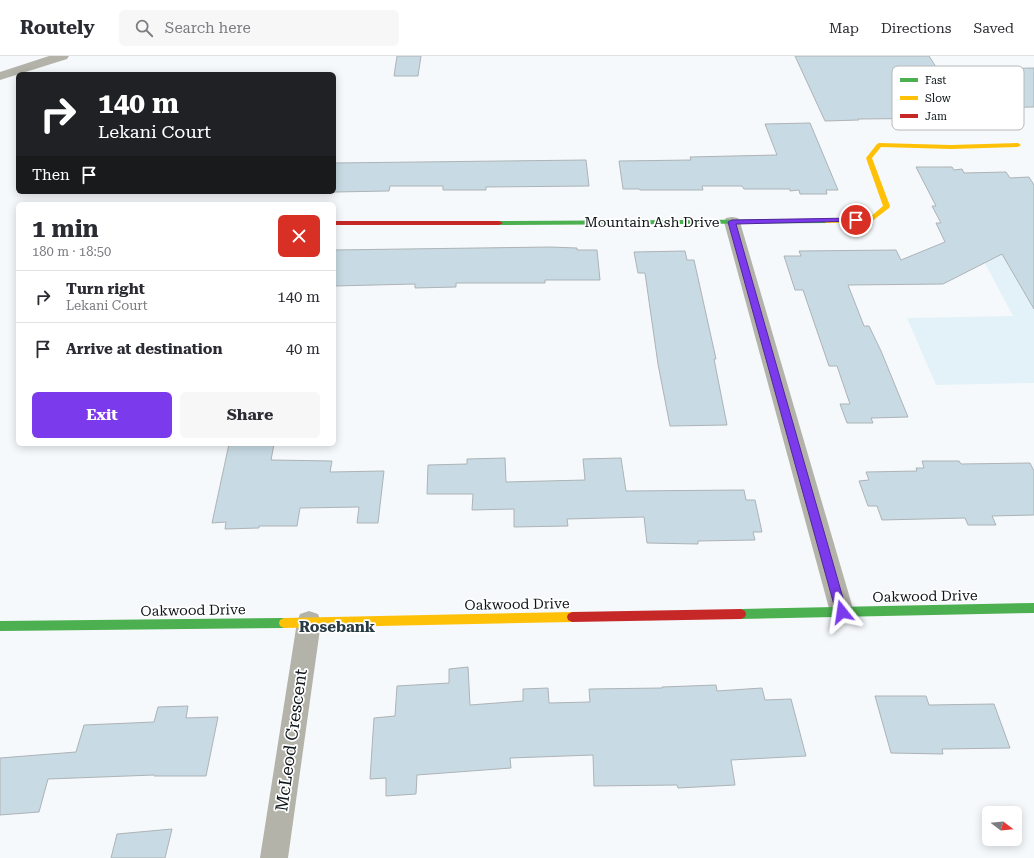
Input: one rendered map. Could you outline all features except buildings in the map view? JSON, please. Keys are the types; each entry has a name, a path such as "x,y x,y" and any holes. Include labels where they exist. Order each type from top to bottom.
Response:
{"street":[{"path":"0,76 62,56"},
{"path":"732,222 871,220 887,206 869,158 878,145 952,147 1018,144"},
{"name":"Mountain Ash Drive","path":"336,223 732,222 842,612"},
{"name":"Oakwood Drive","path":"0,626 308,622 1034,608"},
{"name":"McLeod Crescent","path":"274,858 308,622"}],"shaded area":[{"path":"961,218 1034,218 1034,383 936,385 907,318 1013,316"}],"traffic: fast":[{"path":"499,223 828,221"},
{"path":"741,614 1034,608"},
{"path":"0,626 284,623"}],"traffic: slow":[{"path":"828,221 871,220 887,206 869,158 879,145 951,147 1018,145"},
{"path":"284,623 572,617"}],"traffic: jam":[{"path":"336,223 499,223"},
{"path":"572,617 741,614"}],"district":[{"name":"Rosebank","path":"337,627"}],"route":[{"path":"842,612 732,222 856,220"}]}
